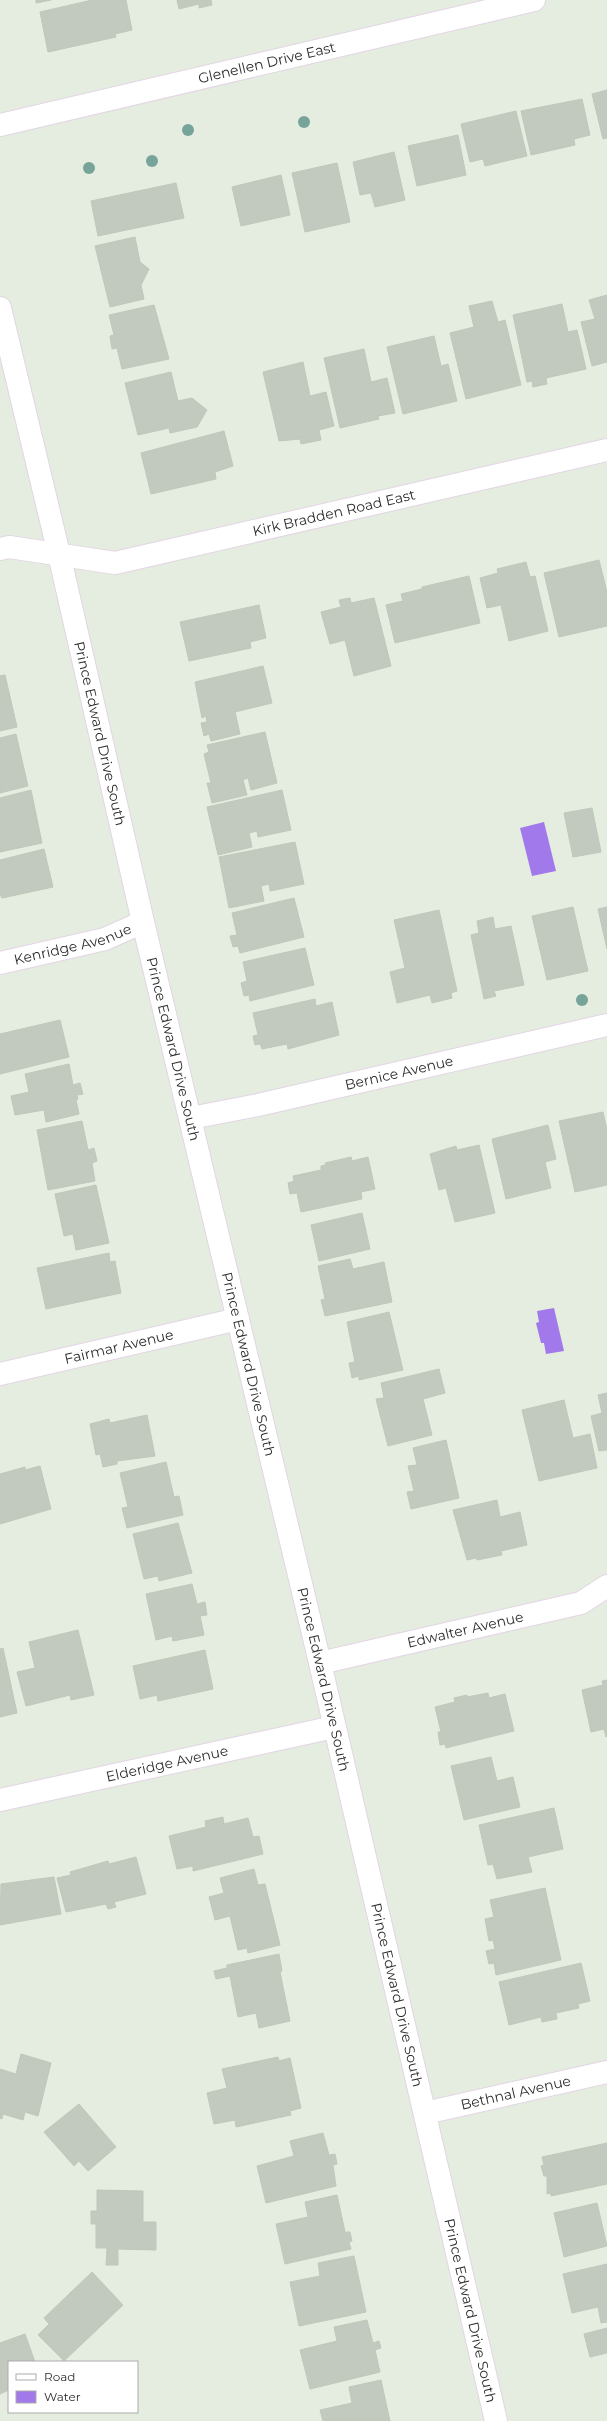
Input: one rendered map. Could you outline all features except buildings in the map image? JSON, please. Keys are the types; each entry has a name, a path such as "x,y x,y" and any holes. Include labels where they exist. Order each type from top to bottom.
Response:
{"street":[{"name":"Glenellen Drive East","path":"0,124 534,0"},
{"name":"Prince Edward Drive South","path":"0,308 59,554 143,922 320,1663 496,2421"},
{"name":"Kirk Bradden Road East","path":"0,549 9,547 115,563 607,450"},
{"name":"Kenridge Avenue","path":"0,963 104,939 143,922"},
{"name":"Bernice Avenue","path":"190,1118 258,1105 607,1025"},
{"name":"Fairmar Avenue","path":"0,1374 238,1320"},
{"name":"Edwalter Avenue","path":"320,1663 581,1603 607,1586"},
{"name":"Elderidge Avenue","path":"0,1800 334,1727"},
{"name":"Bethnal Avenue","path":"425,2113 607,2072"}],"water":[{"path":"544,822 556,871 532,876 520,828"},
{"path":"554,1308 564,1351 546,1354 544,1343 541,1343 536,1323 539,1322 537,1311"}]}
